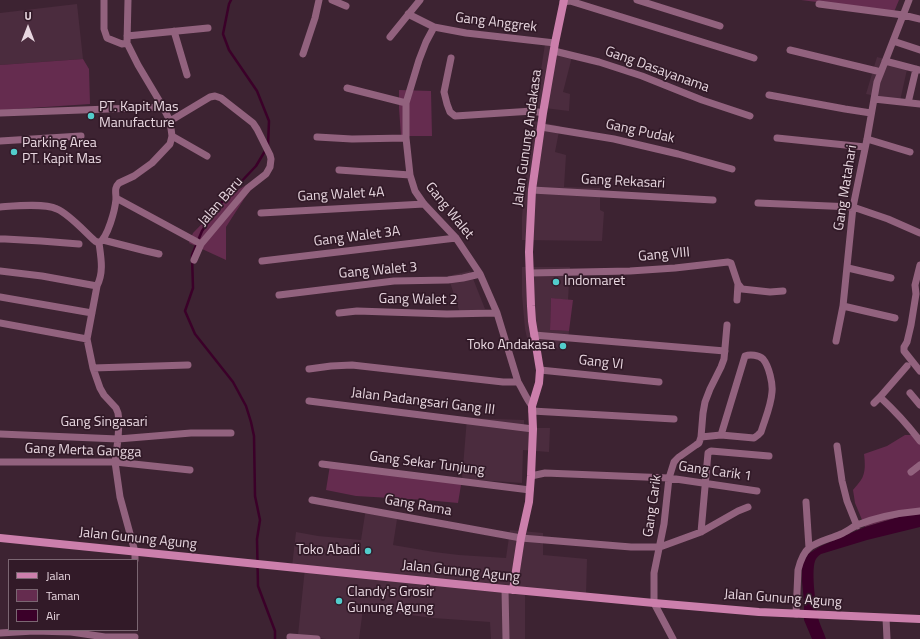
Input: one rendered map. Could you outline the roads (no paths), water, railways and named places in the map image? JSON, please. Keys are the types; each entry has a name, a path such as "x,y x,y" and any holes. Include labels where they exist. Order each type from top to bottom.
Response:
{"main road":[{"name":"Jalan Gunung Andakasa","path":"509,590 529,502 532,476 532,408 539,382 540,370 532,314 529,252 532,190 554,47 566,1"},
{"name":"Jalan Gunung Agung","path":"0,538 135,556 654,603 759,612 920,619"}],"street":[{"path":"104,0 104,28 107,38 122,44 127,40 174,31 208,28"},
{"path":"128,0 127,40 138,65 170,121 172,136 170,144 152,163 134,176 117,185 111,223 101,242 102,270 97,286 87,339 94,368 102,391 116,408 118,414 118,439 115,462 120,497 135,556"},
{"path":"303,54 315,18 319,0"},
{"path":"332,0 346,6"},
{"path":"390,37 420,0"},
{"path":"637,0 720,26"},
{"name":"Gang Matahari","path":"836,341 843,306 848,268 853,207 877,82 909,0"},
{"path":"566,1 754,58"},
{"path":"819,4 903,15 920,19"},
{"name":"Gang Anggrek","path":"408,14 434,27 554,47"},
{"name":"Gang Walet","path":"434,27 419,60 406,103 406,138 412,184 424,204 456,238 480,274 497,313 518,382 532,408"},
{"path":"174,31 187,75"},
{"path":"893,41 920,50"},
{"name":"Gang Dasayanama","path":"554,47 642,76 702,100 750,116"},
{"path":"790,50 881,72"},
{"path":"451,58 444,92 446,104 454,116 533,111 543,113"},
{"path":"885,61 918,69 908,103"},
{"path":"347,88 406,103"},
{"path":"769,95 871,113"},
{"name":"Jalan Baru","path":"170,121 210,97 216,96 221,98 253,123 271,159 270,167 266,174 248,188 202,244 194,260"},
{"path":"874,99 920,104"},
{"path":"0,113 163,107"},
{"name":"Gang Pudak","path":"541,127 614,139 678,154 732,169"},
{"path":"0,141 81,136"},
{"path":"172,136 207,156"},
{"path":"317,137 352,139 406,138"},
{"path":"777,138 865,147"},
{"path":"867,138 910,152"},
{"path":"339,170 410,175"},
{"name":"Gang Rekasari","path":"532,190 713,200"},
{"path":"116,198 202,244"},
{"path":"758,202 853,207 888,219 920,234"},
{"name":"Gang Walet 4A","path":"261,213 424,204"},
{"path":"0,207 46,206 58,209 66,214 95,241 159,254"},
{"name":"Gang Walet 3A","path":"262,261 456,238"},
{"path":"0,239 79,244"},
{"name":"Gang VIII","path":"530,273 630,271 728,262 731,263 738,284"},
{"path":"920,264 911,325 907,342 904,347 904,350 920,371"},
{"path":"848,268 891,278"},
{"path":"0,271 42,276 97,286"},
{"name":"Gang Walet 3","path":"279,295 394,281 448,280 480,274"},
{"path":"738,284 742,289 770,292 783,291"},
{"path":"737,300 738,284"},
{"path":"0,297 92,313"},
{"path":"843,306 895,318"},
{"name":"Gang Walet 2","path":"339,313 357,311 447,314 497,313"},
{"path":"0,323 87,339"},
{"path":"721,435 746,355 761,358 765,362 772,380 772,391 771,401 761,432 756,437 750,438 721,435 701,437 705,402 724,359 727,325"},
{"path":"534,335 725,351"},
{"path":"94,368 188,365"},
{"path":"309,369 331,366 352,366 504,382 518,382"},
{"path":"874,403 907,366"},
{"name":"Gang VI","path":"540,370 659,382"},
{"path":"910,393 920,405"},
{"path":"880,397 897,413 913,431 920,442"},
{"name":"Jalan Padangsari Gang III","path":"309,401 533,429"},
{"path":"532,408 674,419"},
{"name":"Gang Singasari","path":"0,434 118,439 191,433 231,433"},
{"name":"Gang Carik","path":"654,603 654,573 664,524 669,478 674,462 696,446 701,437"},
{"path":"837,446 842,481 856,526"},
{"path":"701,532 709,451 769,456"},
{"name":"Gang Merta Gangga","path":"0,462 115,462 190,470"},
{"name":"Gang Sekar Tunjung","path":"322,464 530,490"},
{"path":"911,472 920,467"},
{"name":"Gang Carik 1","path":"532,476 545,473 669,478 757,491"},
{"name":"Gang Rama","path":"312,500 521,538"},
{"path":"806,502 809,548"},
{"path":"521,538 660,547 701,532 748,507"},
{"path":"798,614 798,570 803,557 809,548 876,518 920,510"},
{"path":"506,639 509,590"},
{"path":"654,603 673,639"},
{"path":"886,618 887,639"},
{"path":"0,633 58,631 105,637 135,635"},
{"path":"290,637 317,639"}],"water":[{"path":"920,513 920,527 867,540 821,554 817,557 814,567 814,591 819,621 826,639 812,639 804,620 802,581 802,565 808,554 821,546 865,527 906,515"}],"waterway":[{"path":"231,0 223,34 229,50 257,91 269,121 268,146 256,166 238,185 231,189 202,231 192,255 193,288 185,311 195,334 233,382 246,406 251,422 254,436 255,496 260,520 257,539 258,586 275,631 275,639"}],"place":[{"name":"PT. Kapit Mas Manufacture","path":"91,116"},
{"name":"Parking Area PT. Kapit Mas","path":"14,152"},
{"name":"Indomaret","path":"556,282"},
{"name":"Toko Andakasa","path":"563,346"},
{"name":"Toko Abadi","path":"368,551"},
{"name":"Clandy's Grosir Gunung Agung","path":"339,601"}]}
